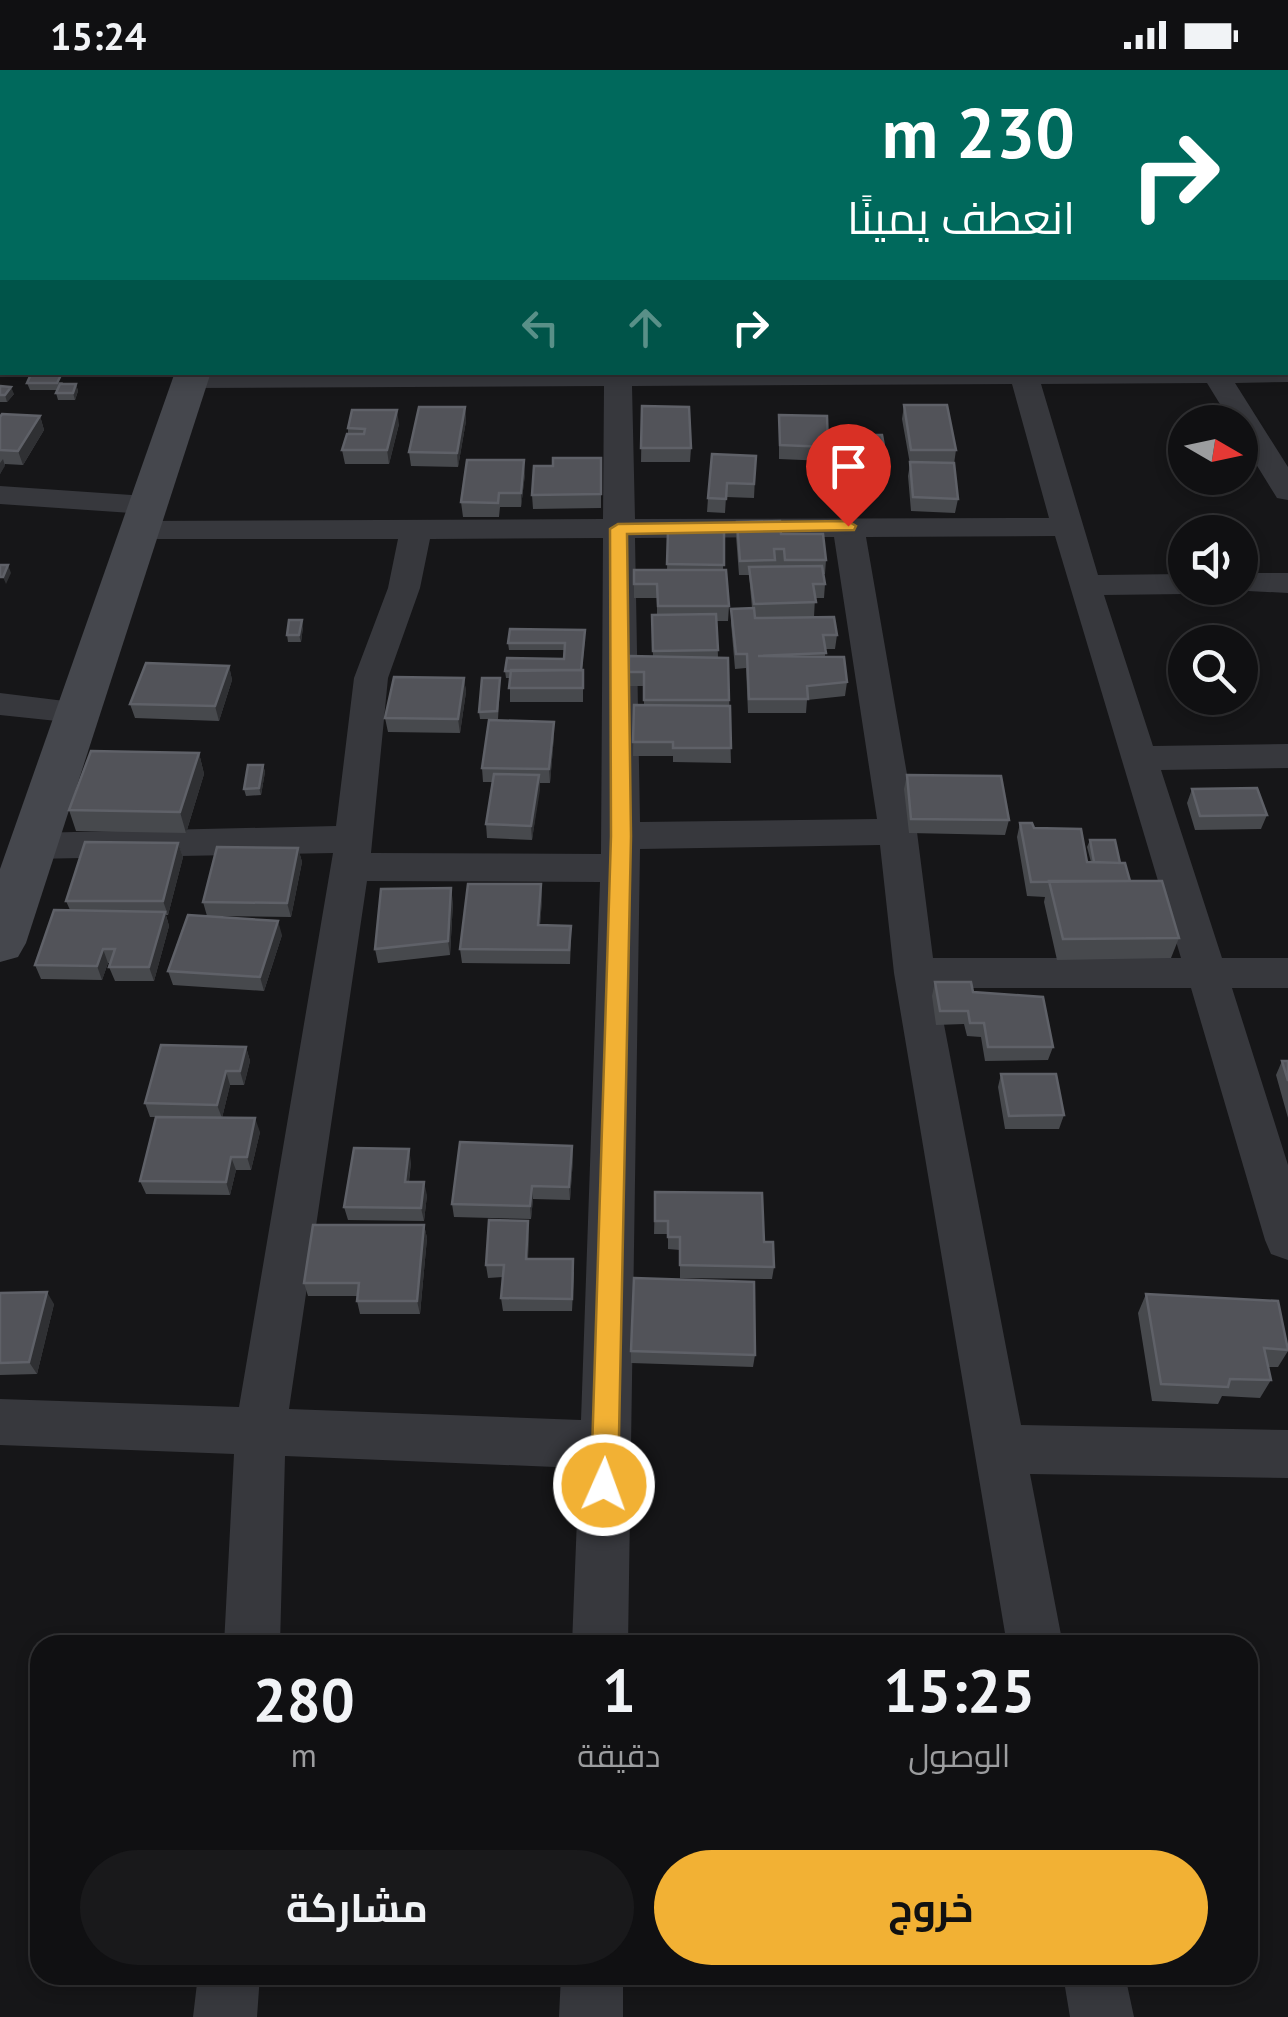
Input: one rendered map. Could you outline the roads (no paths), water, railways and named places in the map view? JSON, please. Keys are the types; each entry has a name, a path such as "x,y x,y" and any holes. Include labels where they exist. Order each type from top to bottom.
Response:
{"street":[{"path":"0,943 192,376 405,375"},
{"path":"600,1635 621,852 618,375"},
{"path":"1024,375 1066,527 1210,973 1288,1240"},
{"path":"1216,375 1288,491"},
{"path":"0,495 143,518 415,532 1066,527"},
{"path":"848,526 898,832 914,973 1033,1635"},
{"path":"252,1635 260,1432 352,853 370,678 412,562 415,532"},
{"path":"1258,583 1288,583"},
{"path":"1086,585 1168,584"},
{"path":"0,704 76,712"},
{"path":"1141,758 1288,756"},
{"path":"32,846 352,853 621,852 898,832"},
{"path":"914,973 1288,973"},
{"path":"0,1422 606,1445"},
{"path":"997,1449 1288,1454"},
{"path":"225,2017 228,1985"},
{"path":"591,2017 592,1985"},
{"path":"1096,1985 1102,2017"}]}
